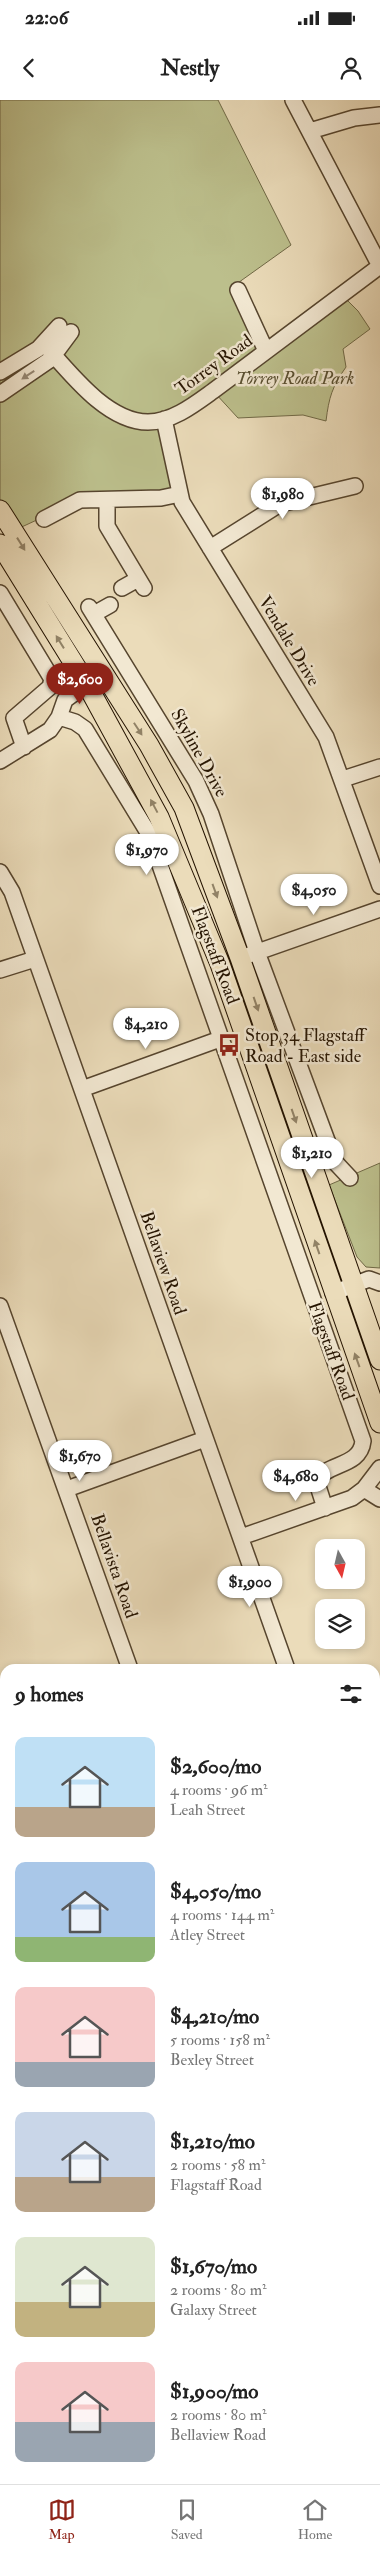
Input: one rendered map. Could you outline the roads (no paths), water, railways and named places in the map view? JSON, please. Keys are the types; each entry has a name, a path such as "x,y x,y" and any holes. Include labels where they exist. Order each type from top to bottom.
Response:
{"main road":[{"name":"Flagstaff Road","path":"0,510 94,678 160,816 220,964 333,1293 380,1423"},
{"name":"Flagstaff Road","path":"0,544 94,678 149,746 184,808 249,955 353,1286 380,1360"}],"street":[{"path":"293,100 380,266"},
{"path":"310,131 354,118 380,115"},
{"name":"Torrey Road","path":"44,344 105,406 127,419 149,422 164,419 188,409 380,266"},
{"path":"238,290 266,351"},
{"path":"0,372 65,329 55,356 0,394"},
{"name":"Vendale Drive","path":"164,419 182,502 326,738 380,886"},
{"path":"210,548 280,504 355,486"},
{"path":"44,519 80,500 161,498 180,494"},
{"path":"107,500 107,526 141,583 122,588"},
{"path":"0,593 52,679 50,687 14,718 24,747"},
{"name":"Skyline Drive","path":"110,604 92,611 196,780 211,814 249,955 335,1162 350,1178"},
{"path":"0,761 50,730 59,717 65,700 94,678"},
{"name":"Flagstaff Road","path":"59,717 75,722 85,729 149,834 363,1441 362,1450 356,1458 321,1472 316,1480 325,1508"},
{"path":"342,779 380,767"},
{"name":"Bellaview Road","path":"0,872 12,892 285,1664"},
{"path":"220,964 380,909"},
{"path":"0,970 35,959"},
{"path":"82,1089 220,1039"},
{"path":"333,1293 369,1280 380,1283"},
{"name":"Bellavista Road","path":"0,1306 128,1664"},
{"path":"66,1489 205,1439"},
{"path":"241,1537 352,1498 364,1489 380,1468"},
{"path":"364,1489 380,1499"}],"place":[{"name":"Stop 34 Flagstaff Road - East side","path":"229,1045"}],"park label":[{"name":"Torrey Road Park","path":"295,378"}]}
